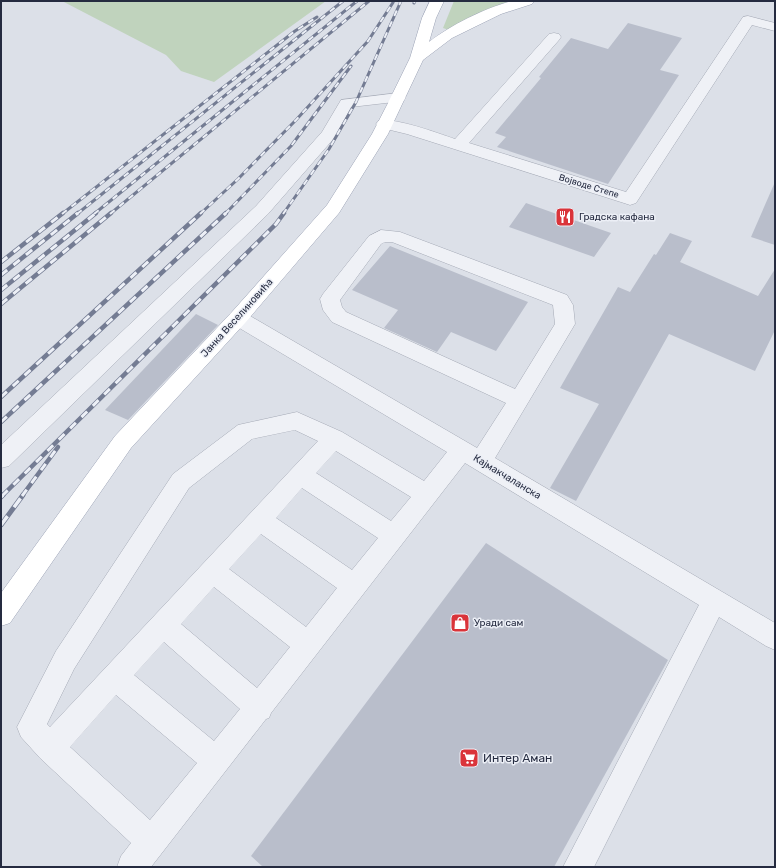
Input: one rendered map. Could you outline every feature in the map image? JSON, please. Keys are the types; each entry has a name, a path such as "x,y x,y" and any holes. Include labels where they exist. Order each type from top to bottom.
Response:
{"main road":[{"name":"Јанка Веселиновића","path":"1,614 123,442 238,318 332,209 384,124 398,98 417,58 429,18 437,1"},
{"path":"417,58 447,34 496,10 527,1"}],"street":[{"name":"Војводе Степе","path":"384,124 411,130 630,199 748,20 775,27"},
{"path":"458,145 554,37"},
{"path":"1,459 262,210 329,134 346,103 398,98"},
{"path":"132,867 427,495 472,456 519,400 565,324 563,305 560,300 394,236 381,236 375,240 330,299 333,310 338,317 519,400"},
{"name":"Кајмакчаланска","path":"238,318 775,637"},
{"path":"152,842 50,748 31,727 65,660 180,481 246,431 297,421 334,438 427,495"},
{"path":"50,748 334,438"},
{"path":"301,475 394,536"},
{"path":"260,520 355,586"},
{"path":"212,571 308,645"},
{"path":"578,867 714,601"},
{"path":"163,625 259,708"},
{"path":"115,677 216,761"}],"green space":[{"path":"62,1 326,1 214,82 181,71 166,55"},
{"path":"454,1 512,1 449,30 443,28"}],"building":[{"path":"628,23 682,38 660,70 679,75 608,184 497,147 506,137 495,133 541,78 539,77 571,38 608,49"},
{"path":"775,182 775,245 751,237"},
{"path":"526,203 611,233 594,257 509,227"},
{"path":"670,233 692,241 680,262 758,296 775,269 775,330 755,371 669,334 576,501 550,488 599,404 560,388 618,287 630,292 654,254 656,255"},
{"path":"390,246 528,302 496,351 451,332 437,352 384,328 398,310 352,290"},
{"path":"196,314 218,325 128,420 105,410"},
{"name":"Интер Аман","path":"486,543 668,660 554,867 263,867 251,856"}],"railway":[{"path":"77,214 343,1"},
{"path":"94,214 357,1"},
{"path":"110,214 369,1"},
{"path":"200,214 238,179 296,120 368,41 394,1"},
{"path":"283,214 329,149 356,102 401,1"},
{"path":"62,214 295,31 317,17"},
{"path":"226,213 291,146 351,66"},
{"path":"1,262 63,213"},
{"path":"1,275 78,213"},
{"path":"1,290 96,213"},
{"path":"1,304 111,213"},
{"path":"1,397 201,213"},
{"path":"1,422 226,213"},
{"path":"2,496 276,224 284,213"},
{"path":"22,496 58,447"},
{"path":"1,525 23,495"}],"place":[{"name":"Градска кафана","path":"565,217"},
{"name":"Уради сам","path":"460,623"},
{"name":"Интер Аман","path":"469,758"}]}
